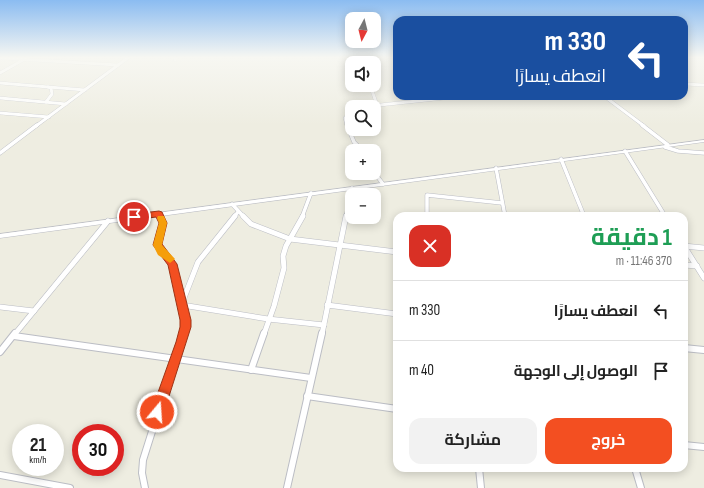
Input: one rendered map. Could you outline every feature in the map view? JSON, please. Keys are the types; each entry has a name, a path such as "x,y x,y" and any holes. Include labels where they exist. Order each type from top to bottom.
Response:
{"street":[{"path":"1,152 99,80"},
{"path":"0,83 85,90"},
{"path":"688,84 704,85"},
{"path":"46,87 51,88 53,91 52,95 46,102"},
{"path":"0,98 66,104"},
{"path":"381,105 425,100"},
{"path":"609,100 665,146 678,151 704,154"},
{"path":"0,113 49,117"},
{"path":"352,188 704,140"},
{"path":"625,151 663,212"},
{"path":"561,160 582,212"},
{"path":"496,168 504,212"},
{"path":"380,180 383,184"},
{"path":"0,236 345,189"},
{"path":"251,370 268,318 274,306 284,268 283,256 286,246 304,216 311,193"},
{"path":"427,212 427,195 502,203"},
{"path":"232,204 251,224 290,239 393,252"},
{"path":"182,304 198,262 238,212"},
{"path":"145,488 142,473 143,460 185,327 182,304 172,264 158,245 163,223 159,214"},
{"path":"287,488 324,325 345,219"},
{"path":"0,352 108,221"},
{"path":"688,246 704,248"},
{"path":"688,253 704,278"},
{"path":"688,265 696,266"},
{"path":"182,304 268,318 324,325"},
{"path":"327,305 393,313"},
{"path":"0,307 34,311"},
{"path":"14,336 311,378"},
{"path":"688,348 704,350"},
{"path":"307,396 393,408"},
{"path":"688,445 704,447"},
{"path":"480,472 481,488"},
{"path":"636,472 641,488"},
{"path":"0,475 70,488"}],"slow traffic":[{"path":"161,218 163,223 162,234 158,245 162,252 170,259"}],"route":[{"path":"134,217 159,214 163,223 162,234 158,245 172,264 185,320 185,327 181,342 157,412"}]}
